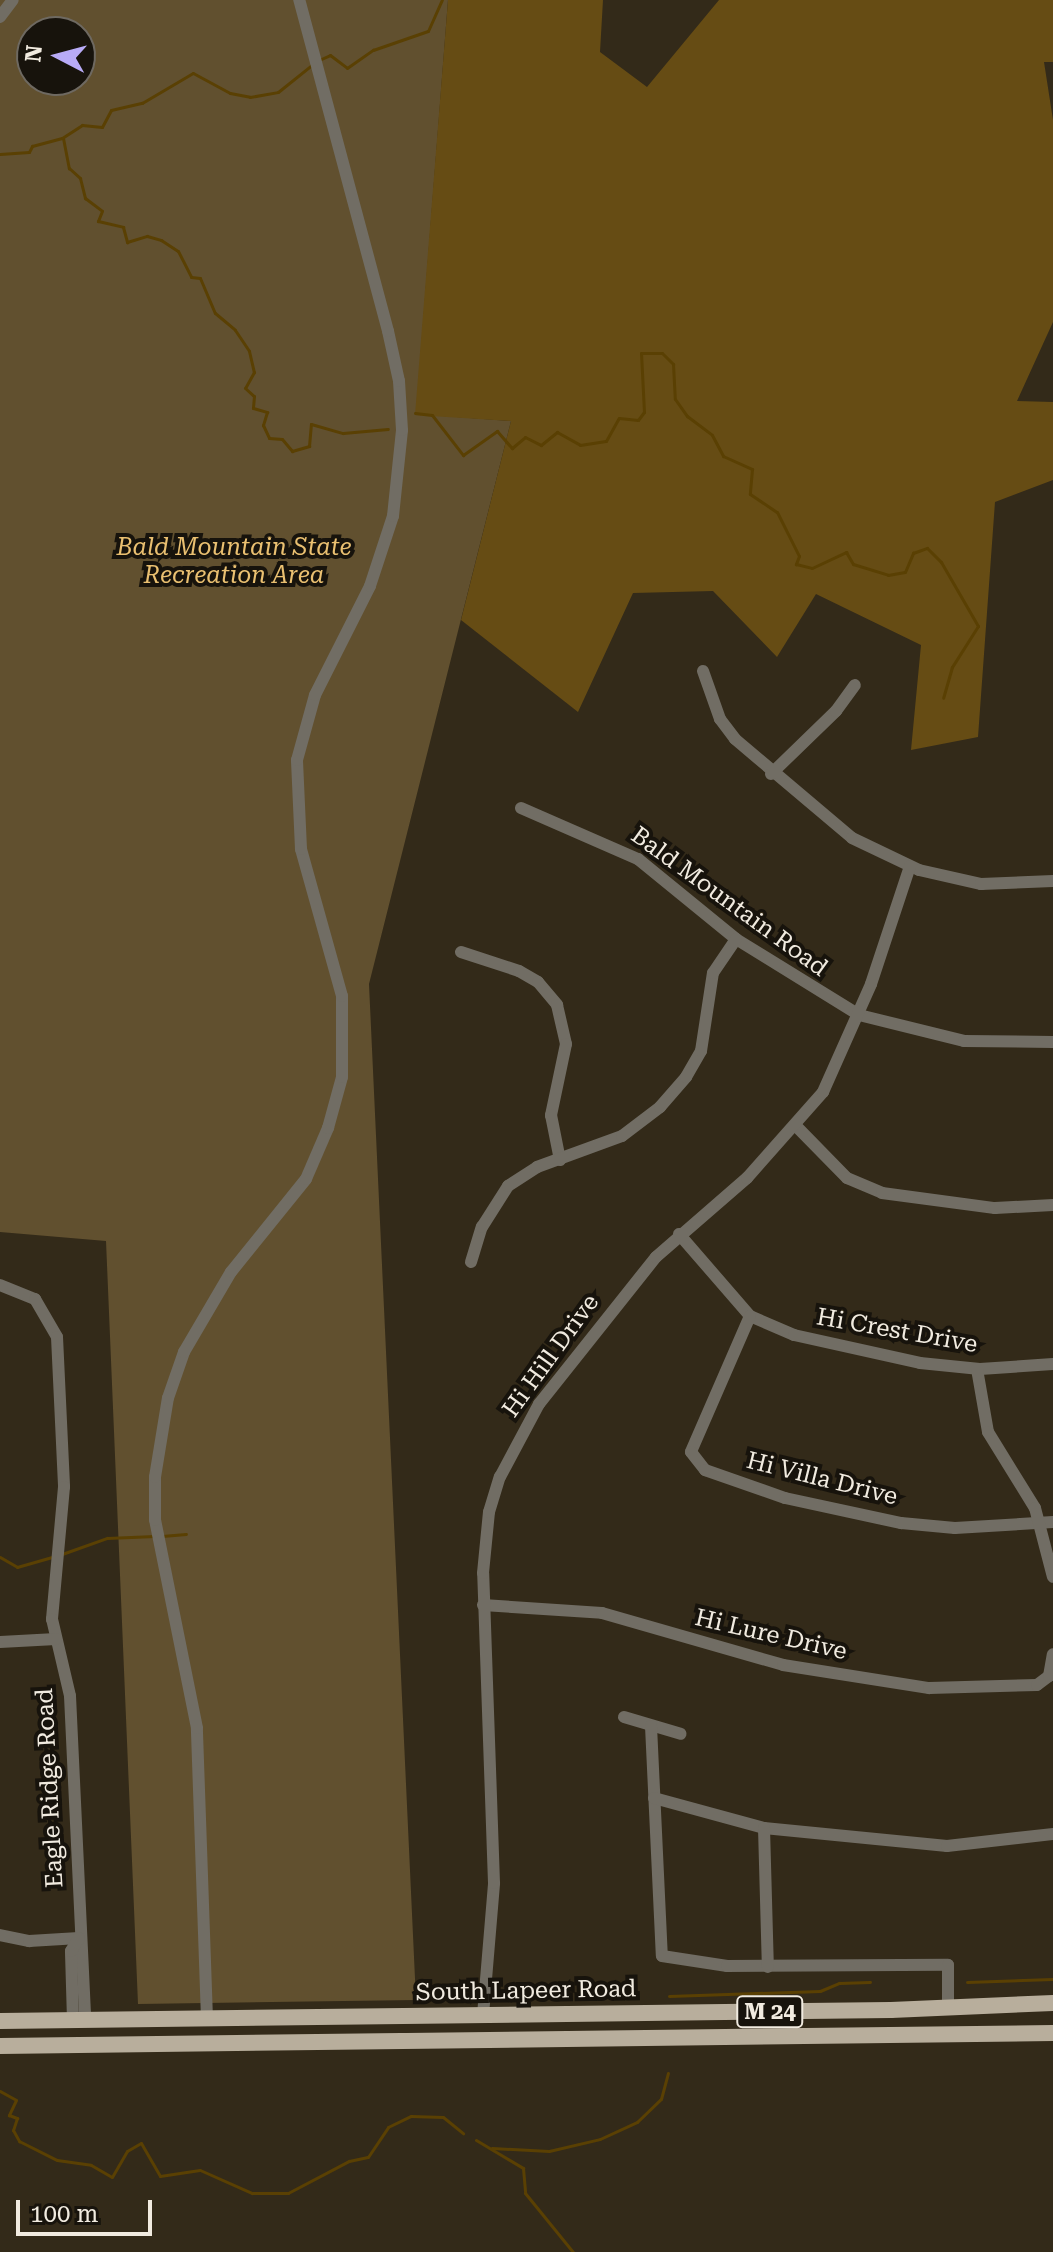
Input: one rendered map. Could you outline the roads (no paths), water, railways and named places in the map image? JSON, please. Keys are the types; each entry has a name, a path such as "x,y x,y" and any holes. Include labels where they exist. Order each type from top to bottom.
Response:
{"main road":[{"name":"South Lapeer Road","path":"0,2021 617,2014 1053,2003"},
{"path":"991,2034 989,2018 999,2005"},
{"path":"608,2038 619,2026 617,2014"},
{"path":"166,2044 164,2031 173,2019"},
{"path":"78,2045 87,2032 79,2020"},
{"name":"South Lapeer Road","path":"0,2046 1053,2033"}],"street":[{"path":"0,15 13,0"},
{"path":"207,2019 197,1728 155,1520 158,1453 168,1398 184,1352 216,1295 306,1179 328,1128 342,1077 342,996 301,849 297,760 315,695 370,586 393,516 402,430 399,381 388,331 299,0"},
{"path":"703,671 720,719 771,774 852,838 910,866 981,884 1053,881"},
{"path":"771,774 836,711 855,685"},
{"name":"Bald Mountain Road","path":"521,808 638,859 736,939 859,1015 964,1041 1053,1042"},
{"name":"Hi Hill Drive","path":"483,2015 494,1898 483,1605 489,1512 519,1437 585,1344 679,1234 747,1178 796,1126 827,1085 859,1015 910,866"},
{"path":"471,1262 482,1227 508,1186 537,1167 622,1136 660,1107 686,1077 701,1051 713,973 736,939"},
{"path":"461,952 519,971 538,982 557,1005 566,1044 551,1115 560,1160"},
{"path":"796,1126 847,1178 882,1193 995,1208 1053,1205"},
{"name":"Hi Crest Drive","path":"679,1234 750,1316 837,1347 977,1369 1053,1364"},
{"name":"Eagle Ridge Road","path":"0,1285 35,1299 57,1337 64,1487 53,1605 56,1639 72,1723 79,2020"},
{"name":"Hi Villa Drive","path":"750,1316 691,1452 705,1470 785,1498 901,1523 955,1528 1047,1523"},
{"path":"977,1369 982,1413 993,1444 1047,1523 1053,1577"},
{"name":"Hi Lure Drive","path":"483,1605 602,1613 783,1665 929,1688 999,1689 1037,1685 1049,1676 1053,1654"},
{"path":"0,1642 56,1639"},
{"path":"624,1717 681,1734"},
{"path":"651,1726 662,1956 768,1967 948,1965 948,2008"},
{"path":"654,1798 764,1828 947,1846 1053,1834"},
{"path":"764,1828 768,1967"},
{"path":"0,1935 29,1941 79,1938"}],"waterway":[{"path":"319,60 330,55 347,68 373,50 428,31 442,0"},
{"path":"0,154 29,152 32,146 62,138 82,125 102,127 111,110 142,103 193,73 230,93 250,97 278,92 313,64"},
{"path":"63,138 69,168 80,178 85,198 102,211 98,221 123,227 127,242 147,236 161,240 178,251 191,277 200,278 215,313 235,330 249,351 254,372 245,388 254,396 253,408 267,412 263,425 269,438 282,439 292,451 309,446 311,424 343,433 388,429"},
{"path":"415,413 432,415 463,455 497,431 512,448 525,437 541,445 557,432 580,445 606,441 619,418 638,420 644,412 641,353 662,353 673,364 675,399 687,416 712,435 723,456 752,469 750,494 777,512 799,556 796,564 812,568 846,552 853,564 888,575 905,572 913,553 927,548 941,562 978,626 952,667 943,698"},
{"path":"162,1536 186,1534"},
{"path":"62,1554 107,1538 155,1536"},
{"path":"0,1557 17,1567 55,1556"},
{"path":"967,1982 1053,1979"},
{"path":"669,1996 820,1991 839,1983 870,1982"},
{"path":"492,2148 549,2151 600,2139 637,2122 661,2099 668,2073"},
{"path":"0,2091 16,2100 9,2115 17,2118 13,2130 19,2141 57,2160 91,2165 112,2177 127,2151 141,2143 160,2176 200,2170 252,2193 288,2193 349,2161 368,2157 388,2127 411,2116 443,2117 463,2133"},
{"path":"476,2140 523,2168 525,2193 573,2252"}],"park label":[{"name":"Bald Mountain State Recreation Area","path":"234,562"}]}
